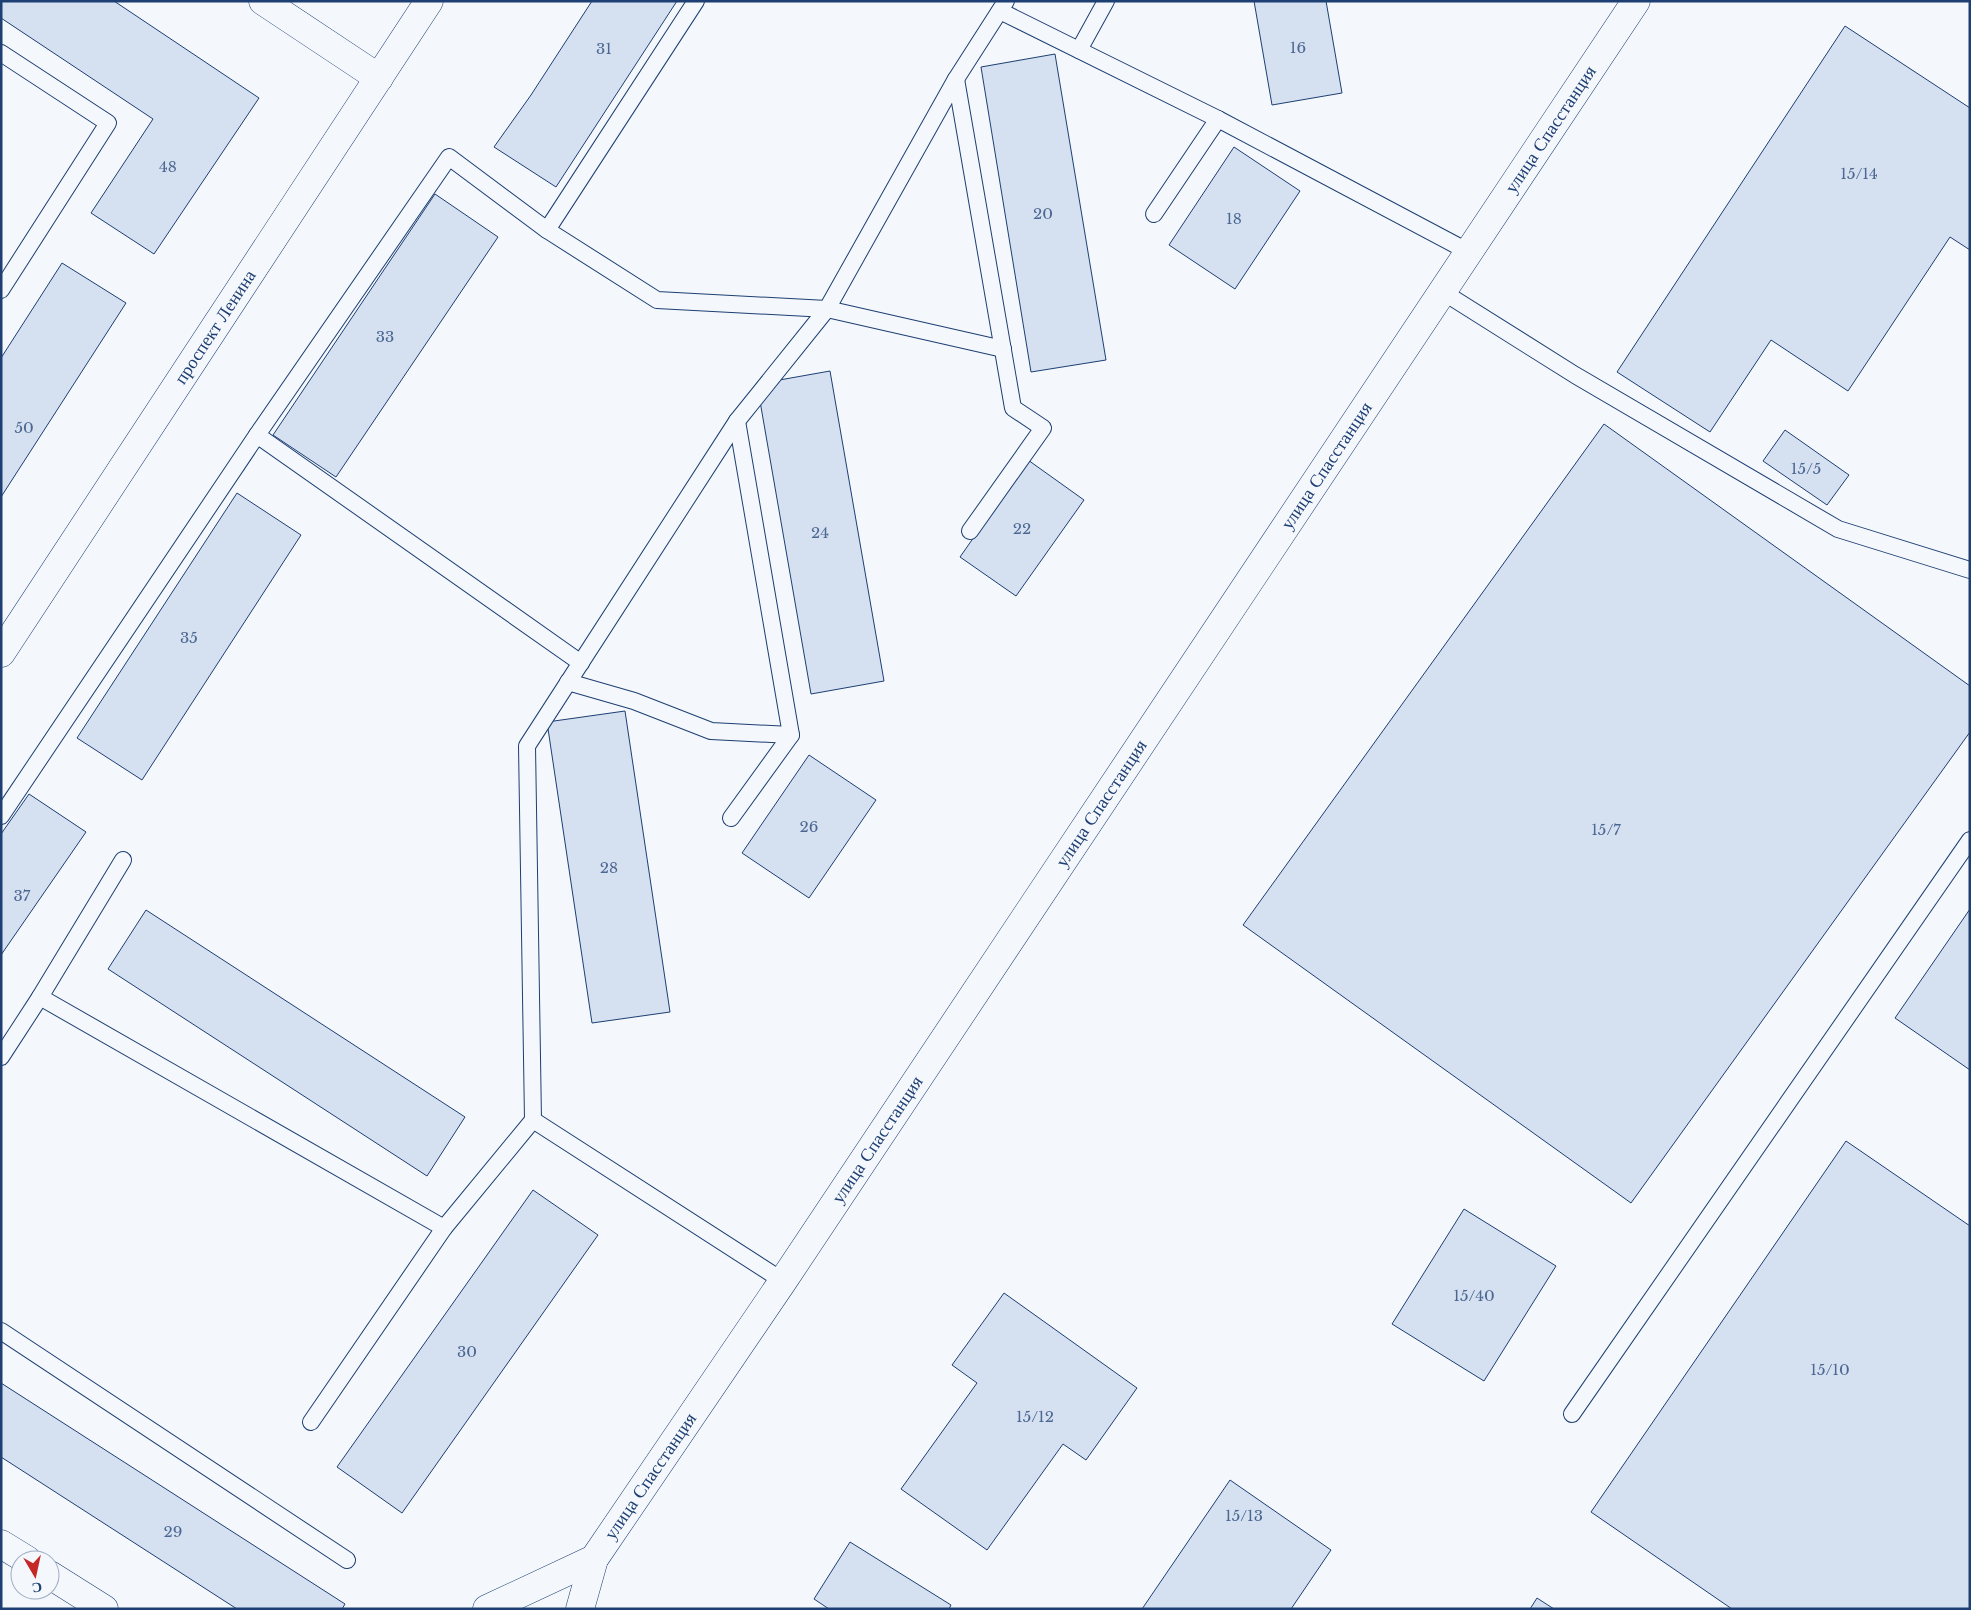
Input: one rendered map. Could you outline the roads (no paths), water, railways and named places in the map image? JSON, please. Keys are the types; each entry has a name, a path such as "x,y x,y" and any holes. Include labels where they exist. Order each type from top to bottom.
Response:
{"street":[{"path":"263,1 379,78"},
{"name":"проспект Ленина","path":"1,653 429,1"},
{"name":"улица Спасстанция","path":"580,1609 594,1559 783,1281 1636,1"},
{"path":"487,1609 594,1559"},
{"path":"60,1581 104,1609"}],"lane":[{"path":"547,230 696,1"},
{"path":"1079,50 1106,1"},
{"path":"311,1422 444,1228 533,1120 527,746 737,421 827,309 956,79 1003,6 1079,50 1218,119 1469,252"},
{"path":"1,53 108,123 1,290"},
{"path":"956,79 1013,408 1043,428 970,531"},
{"path":"1154,214 1218,119"},
{"path":"1,816 257,435 449,156 547,230 657,300 827,309 1003,349"},
{"path":"1442,292 1575,375 1838,529 1970,570"},
{"path":"731,818 791,735 737,421"},
{"path":"257,435 581,663"},
{"path":"568,682 634,702 711,731 791,735"},
{"path":"1572,1414 1970,840"},
{"path":"1,1057 40,997 123,860"},
{"path":"40,997 444,1228"},
{"path":"533,1120 783,1281"},
{"path":"1,1331 348,1560"}]}
